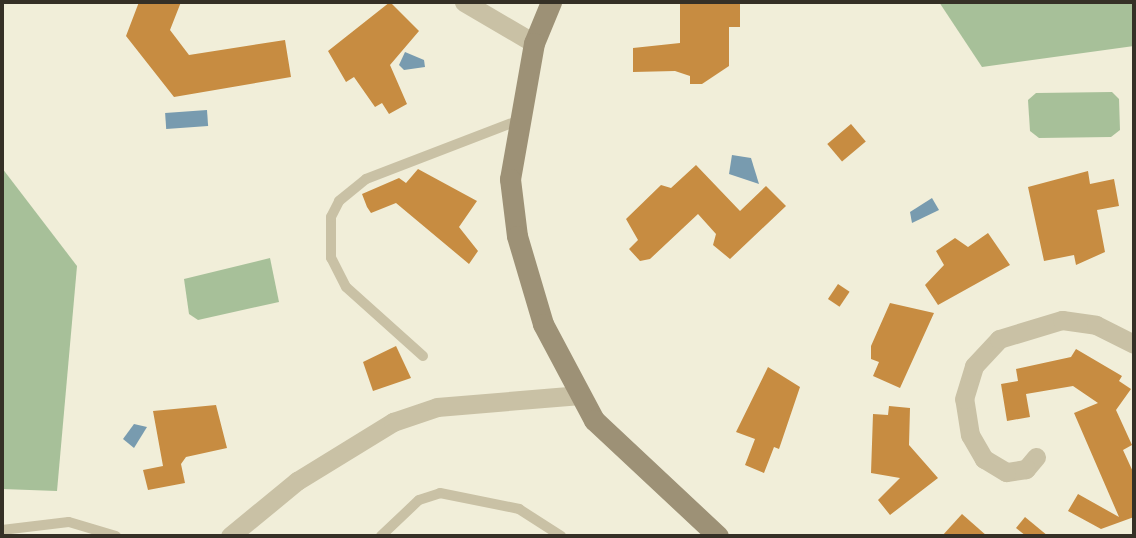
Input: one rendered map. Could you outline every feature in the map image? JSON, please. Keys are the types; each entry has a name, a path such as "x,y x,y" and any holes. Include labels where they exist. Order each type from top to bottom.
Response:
{"street":[{"path":"464,2 534,43"},
{"path":"551,2 534,43 517,121 510,179 517,236 543,324 594,420 650,478 718,536"},
{"path":"1036,457 1026,469 1006,472 985,459 970,435 964,399 974,366 999,339 1062,320 1096,325 1134,344"},
{"path":"230,536 297,481 393,422 437,407 581,394"}],"lane":[{"path":"422,356 346,287 331,258 331,217 339,201 366,179 517,121"},
{"path":"381,536 419,500 440,492 519,509 561,536"},
{"path":"2,530 68,522 116,536"}],"green space":[{"path":"939,2 1134,2 1134,46 982,67"},
{"path":"1112,92 1119,99 1120,130 1111,137 1039,138 1030,131 1028,100 1036,93"},
{"path":"2,168 77,266 57,491 2,489"},
{"path":"270,258 279,302 198,320 189,314 184,279"}],"water":[{"path":"405,52 424,60 425,67 404,70 399,65"},
{"path":"207,110 208,126 166,129 165,113"},
{"path":"732,155 751,158 759,184 729,174"},
{"path":"932,198 939,210 912,223 910,212"},
{"path":"134,424 147,427 134,448 123,439"}],"building":[{"path":"139,2 181,2 170,30 189,55 285,40 291,77 174,97 126,36"},
{"path":"390,2 419,31 390,65 407,104 389,114 382,103 375,107 354,77 346,82 328,51"},
{"path":"680,2 740,2 740,27 729,27 729,66 702,84 690,84 690,76 675,71 633,72 633,48 680,43"},
{"path":"851,124 866,142 842,162 827,144"},
{"path":"696,165 740,211 766,186 786,206 730,259 713,245 716,234 698,214 650,259 640,261 629,249 638,240 626,219 661,185 671,188"},
{"path":"418,169 477,201 459,227 478,251 469,264 396,203 371,213 367,207 362,194 399,178 406,183"},
{"path":"1088,171 1090,184 1114,179 1119,206 1097,210 1105,252 1076,265 1074,255 1044,261 1028,187"},
{"path":"988,233 1010,265 938,305 925,285 944,265 936,251 955,238 968,247"},
{"path":"838,284 850,292 840,307 828,299"},
{"path":"890,303 934,313 900,388 873,376 879,362 871,359 871,346"},
{"path":"396,346 411,378 373,391 363,362"},
{"path":"1076,349 1122,376 1119,381 1131,389 1116,410 1132,445 1123,450 1134,474 1134,517 1101,529 1068,511 1078,494 1119,517 1074,413 1098,403 1073,386 1026,394 1030,417 1007,421 1001,384 1018,381 1016,369 1071,357"},
{"path":"768,367 800,387 779,449 774,447 764,473 745,465 755,439 736,432"},
{"path":"216,405 227,448 186,457 181,464 185,483 148,490 143,470 163,466 153,411"},
{"path":"889,406 910,408 909,445 938,478 890,515 878,500 900,478 871,473 873,414 888,415"},
{"path":"962,514 987,536 942,536"},
{"path":"1025,517 1048,536 1026,536 1016,528"}]}
